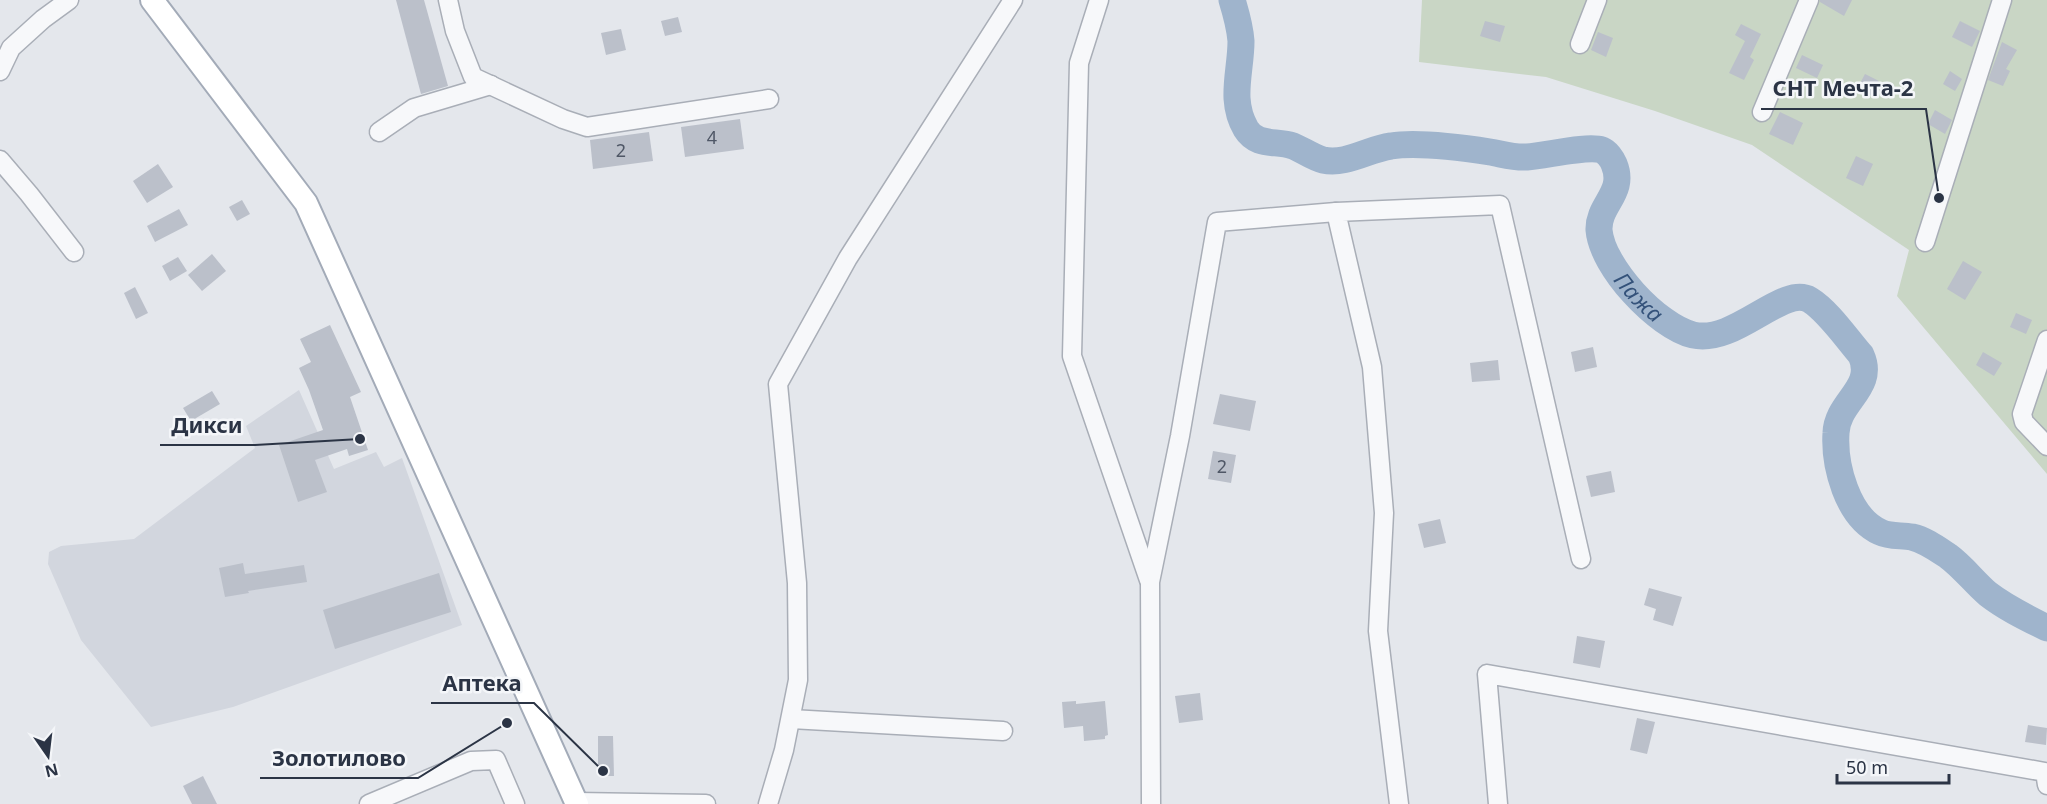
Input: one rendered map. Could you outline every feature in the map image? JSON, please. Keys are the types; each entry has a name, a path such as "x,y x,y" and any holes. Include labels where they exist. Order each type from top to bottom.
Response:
{"main road":[{"path":"152,0 306,203 577,803"}],"street":[{"path":"0,71 11,48 43,19 69,0"},
{"path":"448,0 455,31 473,77 563,119 587,127 769,99"},
{"path":"768,804 784,750 798,681 797,583 778,384 848,258 1013,0"},
{"path":"1099,0 1079,63 1072,356 1150,582"},
{"path":"1580,44 1598,0"},
{"path":"1762,112 1809,0"},
{"path":"1925,242 2002,0"},
{"path":"379,132 414,108 491,85"},
{"path":"0,160 74,252"},
{"path":"1151,804 1150,582 1180,436 1217,222 1336,212 1500,205 1581,559"},
{"path":"1336,212 1372,367 1384,513 1378,631 1399,804"},
{"path":"2047,340 2022,414 2024,422 2047,446"},
{"path":"1498,804 1487,674 2044,771 2047,786"},
{"path":"791,719 1003,731"},
{"path":"369,804 471,761 496,760 515,804"},
{"path":"577,803 705,804"}],"shaded area":[{"path":"299,390 334,469 376,452 384,467 402,458 462,625 233,707 151,727 81,640 48,564 49,552 61,546 134,539 255,448 246,426"}],"green space":[{"path":"1422,0 2047,0 2047,474 1897,296 1909,250 1752,145 1655,111 1546,77 1419,62"}],"building":[{"path":"396,0 424,0 448,86 421,94"},
{"path":"1820,0 1852,0 1844,16"},
{"path":"678,17 682,32 665,36 661,21"},
{"path":"1485,21 1505,26 1500,42 1480,36"},
{"path":"1960,21 1980,31 1972,47 1952,37"},
{"path":"1741,24 1761,34 1750,57 1754,60 1744,80 1729,73 1745,41 1735,35"},
{"path":"621,29 626,50 606,55 601,33"},
{"path":"1598,32 1613,38 1606,57 1591,50"},
{"path":"2002,42 2017,50 2006,69 2010,71 2003,86 1988,80"},
{"path":"1802,55 1823,65 1817,78 1796,68"},
{"path":"1950,71 1962,79 1955,91 1943,84"},
{"path":"1865,74 1879,81 1872,96 1857,89"},
{"path":"1935,110 1952,120 1945,134 1928,124"},
{"path":"1780,112 1803,123 1793,145 1769,134"},
{"path":"740,119 744,149 685,157 681,127"},
{"path":"649,132 653,161 593,169 590,140"},
{"path":"1856,156 1873,164 1863,186 1846,178"},
{"path":"158,164 173,187 147,203 133,181"},
{"path":"242,200 250,214 237,221 229,207"},
{"path":"179,209 188,225 155,242 147,226"},
{"path":"212,254 226,271 202,291 188,275"},
{"path":"178,257 187,271 170,281 162,266"},
{"path":"1963,261 1982,272 1965,300 1947,289"},
{"path":"135,287 148,313 136,319 124,293"},
{"path":"2016,313 2032,320 2026,334 2010,327"},
{"path":"330,325 361,392 350,397 368,450 349,456 347,449 315,460 327,492 298,502 279,445 323,430 299,368 311,362 300,339"},
{"path":"1593,347 1597,367 1575,372 1571,352"},
{"path":"1983,352 2002,363 1994,376 1976,365"},
{"path":"1498,360 1500,380 1472,382 1470,363"},
{"path":"212,391 220,404 191,421 183,408"},
{"path":"1220,394 1256,401 1250,431 1213,424"},
{"path":"1213,451 1236,455 1231,483 1208,479"},
{"path":"1611,471 1615,492 1591,497 1586,476"},
{"path":"1440,519 1446,543 1424,548 1418,524"},
{"path":"243,563 245,574 304,565 307,582 225,597 219,568"},
{"path":"439,573 451,612 335,649 323,610"},
{"path":"1649,588 1682,597 1673,626 1653,620 1656,609 1644,605"},
{"path":"1577,636 1605,641 1600,668 1573,663"},
{"path":"1200,693 1203,720 1179,723 1175,696"},
{"path":"1076,701 1076,704 1105,701 1108,735 1105,739 1084,741 1083,726 1064,728 1062,702"},
{"path":"1637,718 1655,722 1647,754 1630,750"},
{"path":"2028,725 2047,728 2046,745 2025,742"},
{"path":"598,736 613,736 614,776 598,776"},
{"path":"203,776 217,804 192,804 183,786"}],"waterway":[{"name":"Пажа","path":"1232,0 1241,41 1237,86 1238,107 1250,135 1261,141 1287,144 1319,159 1332,161 1349,159 1382,148 1401,145 1454,147 1522,157 1586,149 1602,150 1612,160 1617,174 1617,183 1600,221 1602,245 1610,261 1634,293 1664,320 1693,335 1709,336 1725,332 1786,300 1799,297 1817,305 1861,355 1864,367 1864,377 1842,412 1836,433 1840,474 1851,503 1859,515 1869,525 1884,534 1912,537 1935,547 1953,560 1995,599 2047,628"}],"place":[{"name":"СНТ Мечта-2","path":"1939,198"},
{"name":"Дикси","path":"360,439"},
{"name":"Золотилово","path":"507,723"},
{"name":"Аптека","path":"603,771"}]}
